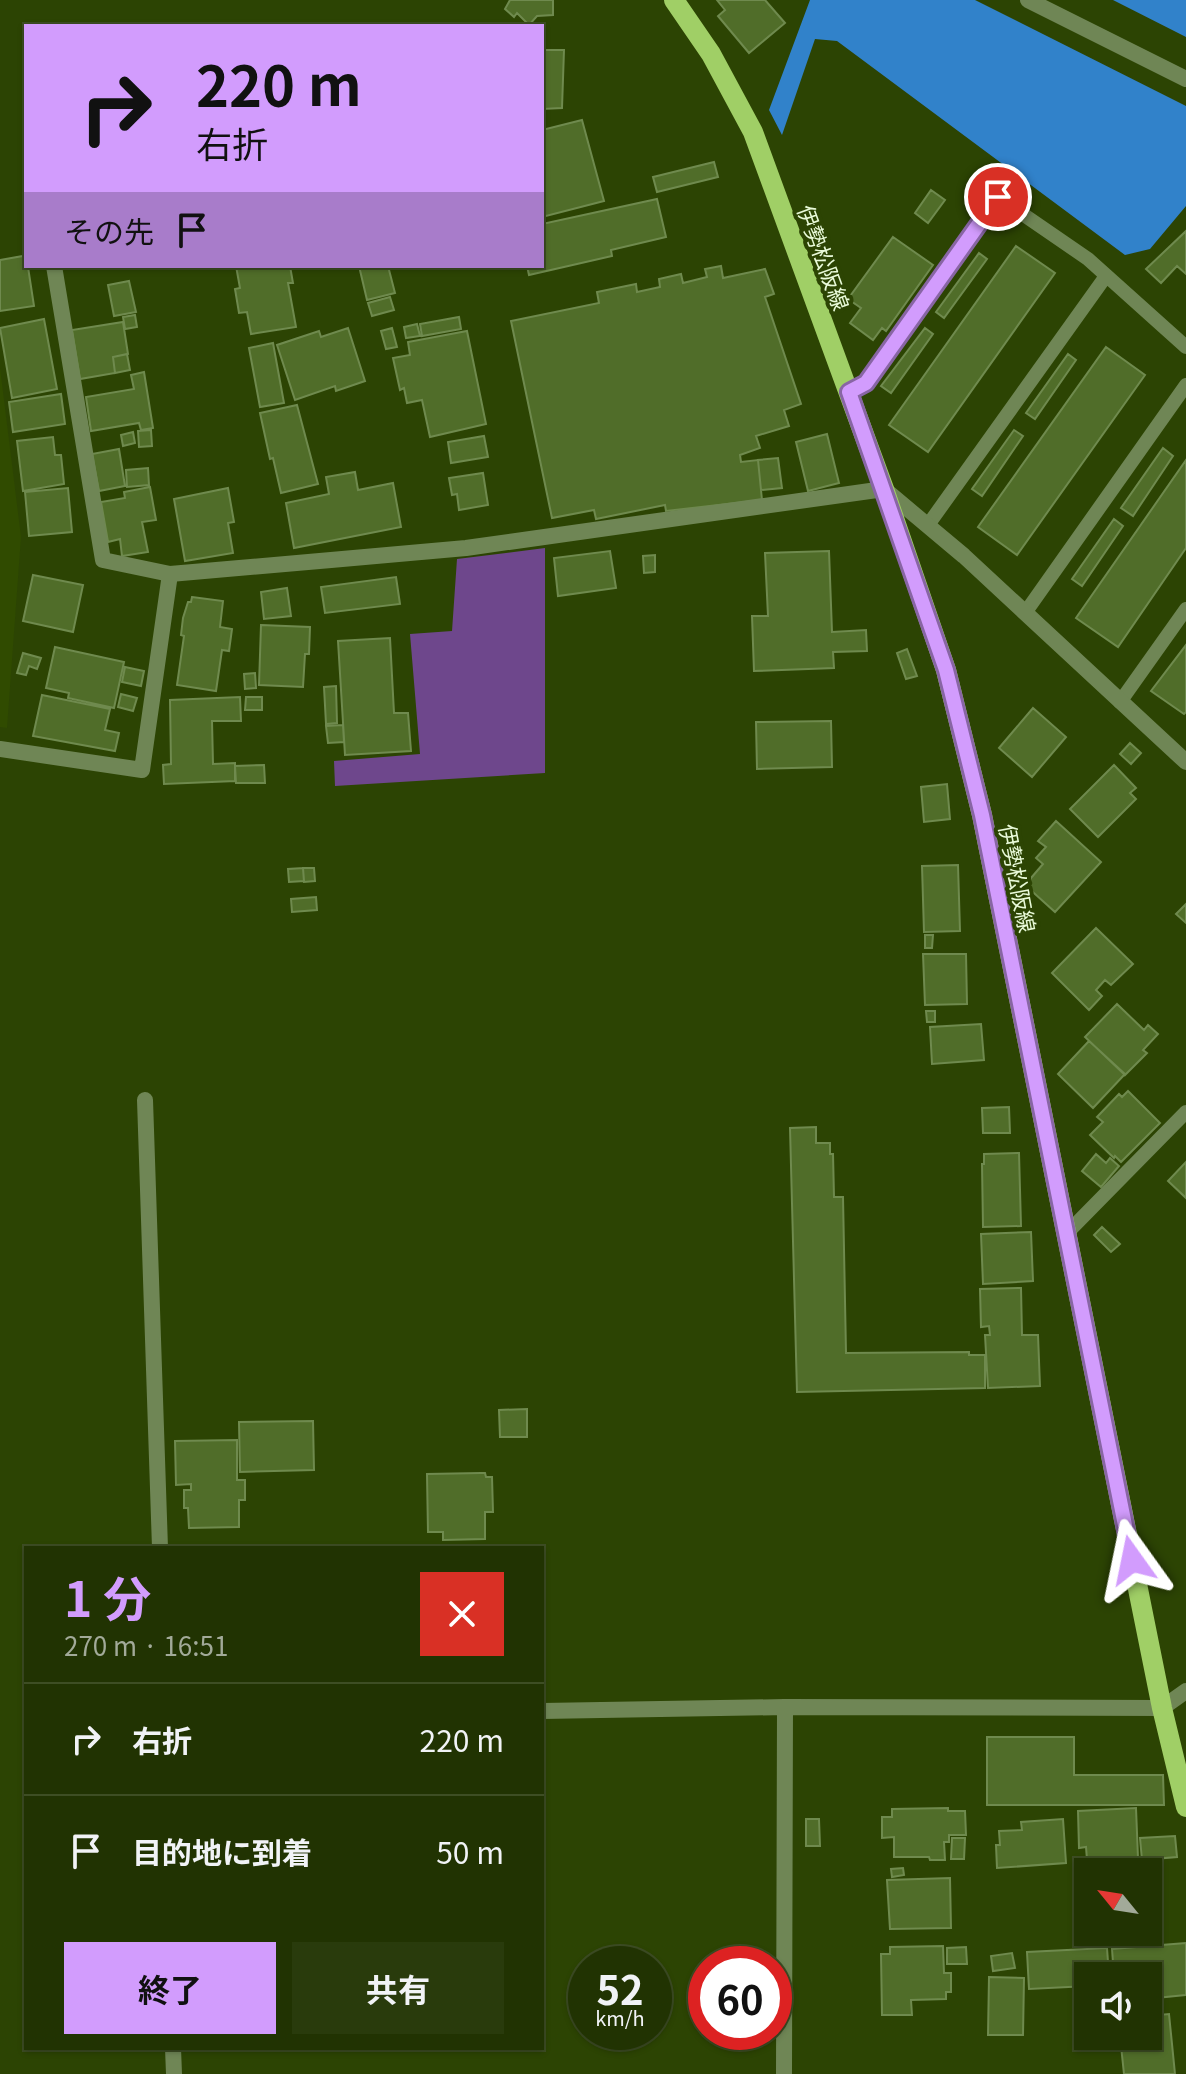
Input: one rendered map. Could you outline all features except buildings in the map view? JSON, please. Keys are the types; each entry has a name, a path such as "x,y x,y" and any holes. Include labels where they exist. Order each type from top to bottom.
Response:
{"main road":[{"name":"伊勢松阪線","path":"674,0 711,54 753,132 884,489 946,670 982,815 1162,1708 1186,1807"}],"street":[{"path":"1028,0 1186,79"},
{"path":"54,268 103,560 170,574 466,548 884,489 928,525 1186,762"},
{"path":"0,749 142,770 170,574"},
{"path":"145,1100 160,1546"},
{"path":"544,1711 785,1707 1162,1708 1186,1691"},
{"path":"784,2074 785,1707"},
{"path":"173,2050 174,2074"}],"lane":[{"path":"849,392 866,383 998,197 1088,259 1184,340"},
{"path":"928,525 1106,276"},
{"path":"1025,613 1186,385"},
{"path":"1120,702 1186,609"},
{"path":"1065,1235 1186,1112"}],"shaded area":[{"path":"0,368 21,537 7,728 0,727"},
{"path":"545,548 545,773 335,786 334,761 420,754 410,634 452,631 457,559"}],"water":[{"path":"810,0 975,0 1186,106 1186,206 1150,249 1125,255 837,41 815,39 782,135 769,110"},
{"path":"1113,0 1186,0 1186,37"}],"route":[{"path":"998,197 866,383 849,392 946,670 982,815 1132,1560"}]}
